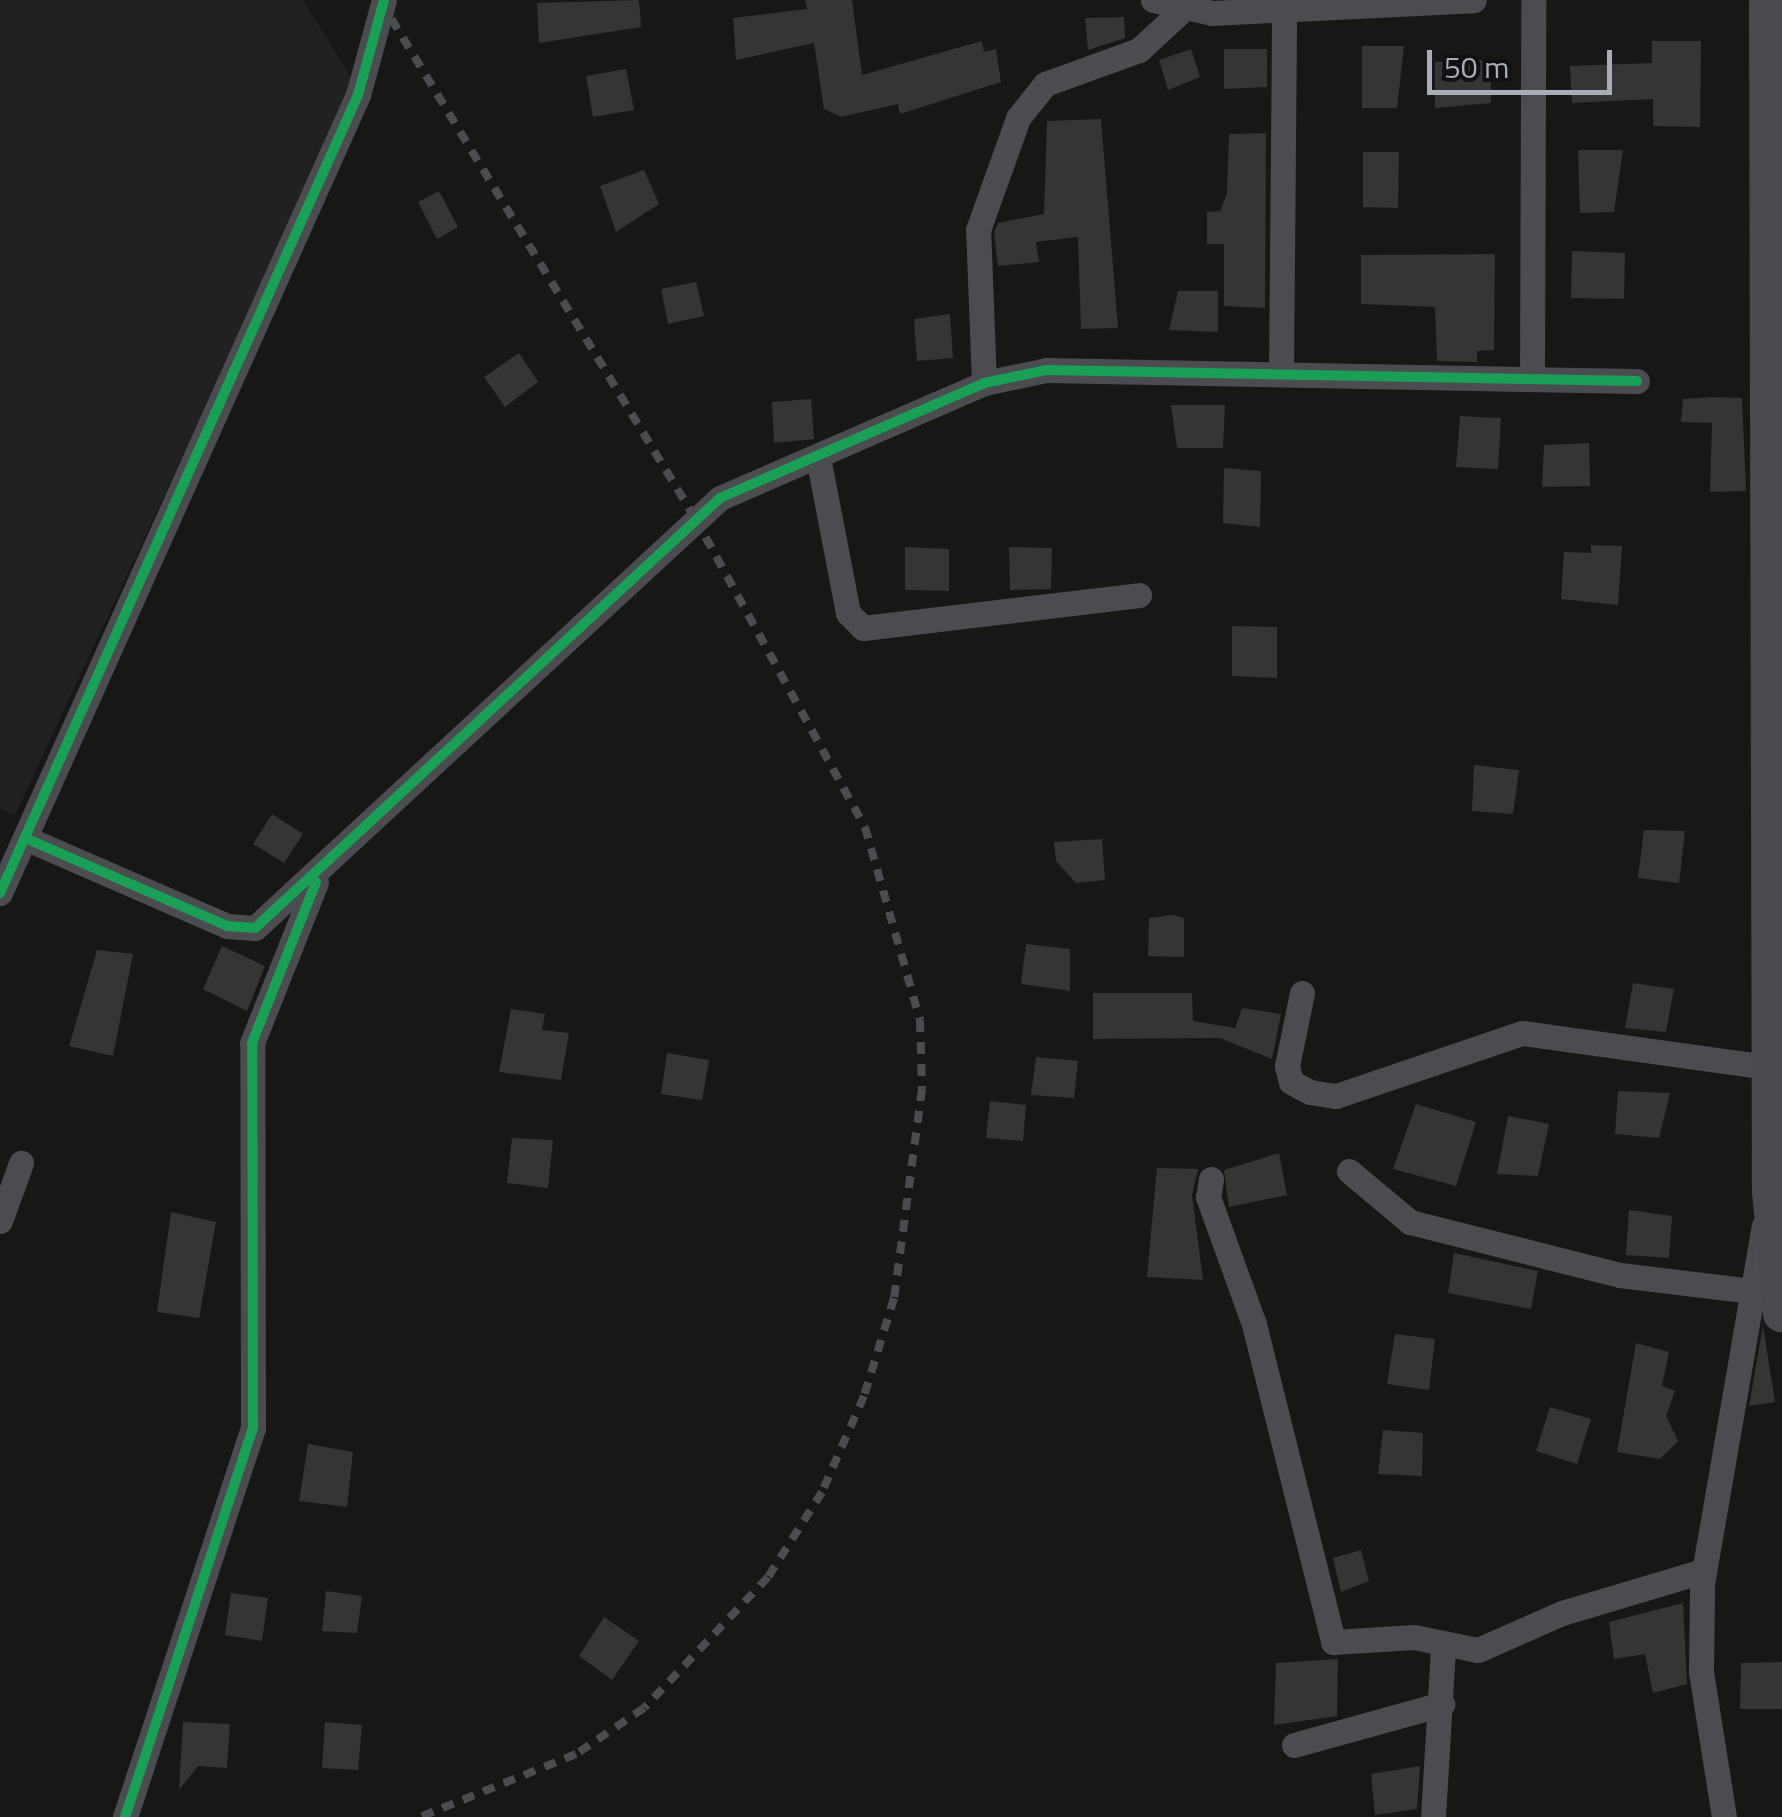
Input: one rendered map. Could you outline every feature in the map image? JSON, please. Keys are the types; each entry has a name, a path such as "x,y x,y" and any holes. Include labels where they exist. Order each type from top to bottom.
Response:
{"main road":[{"path":"1768,0 1777,762 1771,1192 1782,1314"}],"street":[{"path":"0,893 358,95 384,0"},
{"path":"1152,0 1179,13 1474,0"},
{"path":"1532,379 1533,0"},
{"path":"1281,373 1284,10"},
{"path":"984,383 978,230 1018,118 1045,84 1139,50 1179,13"},
{"path":"25,838 243,930 322,868 695,518 749,483 984,383 1046,370 1637,381"},
{"path":"818,456 848,612 863,628 1139,595"},
{"path":"125,1817 253,1428 252,1043 322,868"},
{"path":"1302,992 1286,1066 1292,1082 1310,1092 1336,1096 1522,1033 1774,1068"},
{"path":"0,1221 21,1163"},
{"path":"1349,1171 1410,1222 1620,1275 1752,1291"},
{"path":"1211,1180 1208,1197 1254,1324 1327,1634 1342,1646 1414,1638 1444,1650 1478,1650 1580,1606 1704,1571"},
{"path":"1724,1817 1701,1672 1704,1571 1771,1192"},
{"path":"1433,1817 1444,1650"},
{"path":"1294,1744 1442,1704"}],"shaded area":[{"path":"0,0 303,0 356,85 15,815 0,809"}],"building":[{"path":"639,0 641,27 539,43 537,3"},
{"path":"805,0 852,0 862,75 982,41 984,52 996,49 1001,82 900,114 898,104 841,117 824,109 814,43 736,60 733,18 807,9"},
{"path":"1124,17 1125,38 1088,50 1085,18"},
{"path":"1652,41 1701,41 1700,127 1653,126 1653,99 1572,103 1570,66 1652,63"},
{"path":"1362,46 1404,46 1397,108 1362,108"},
{"path":"1191,49 1200,77 1168,90 1159,60"},
{"path":"1224,49 1267,49 1267,87 1224,89"},
{"path":"1491,60 1491,103 1435,108 1435,62"},
{"path":"626,69 634,110 593,117 586,76"},
{"path":"1101,119 1118,328 1081,329 1078,237 1036,242 1039,262 998,266 994,232 998,223 1044,214 1047,121"},
{"path":"1266,133 1265,308 1224,306 1224,244 1207,244 1207,212 1220,211 1227,193 1229,134"},
{"path":"1578,150 1623,150 1614,212 1580,213"},
{"path":"1363,152 1399,152 1398,208 1363,207"},
{"path":"644,170 659,204 616,232 600,186"},
{"path":"439,191 458,227 437,239 418,202"},
{"path":"1572,251 1625,253 1624,299 1571,298"},
{"path":"1495,254 1494,350 1477,351 1477,362 1437,361 1435,307 1361,304 1361,255"},
{"path":"696,282 704,316 668,324 661,289"},
{"path":"1178,291 1218,291 1218,332 1169,330"},
{"path":"950,314 953,358 917,361 914,319"},
{"path":"519,353 538,382 505,407 484,377"},
{"path":"1742,398 1746,491 1710,492 1712,423 1681,422 1683,399"},
{"path":"811,399 814,439 774,443 772,402"},
{"path":"1171,405 1225,405 1223,448 1177,448"},
{"path":"1460,416 1501,418 1498,469 1456,467"},
{"path":"1589,443 1590,486 1542,487 1544,445"},
{"path":"1224,468 1261,471 1260,527 1223,523"},
{"path":"1591,545 1622,546 1618,605 1561,599 1564,552 1591,553"},
{"path":"905,547 949,549 949,591 905,590"},
{"path":"1009,547 1052,548 1051,589 1010,590"},
{"path":"1232,626 1277,627 1277,678 1232,676"},
{"path":"1474,765 1519,770 1513,814 1472,811"},
{"path":"272,814 303,834 284,863 253,844"},
{"path":"1644,830 1685,831 1679,883 1638,878"},
{"path":"1102,839 1105,880 1076,883 1056,861 1054,842"},
{"path":"1149,918 1184,918 1184,957 1148,956"},
{"path":"1026,944 1070,949 1070,991 1021,984"},
{"path":"222,946 265,966 247,1011 203,989"},
{"path":"97,950 133,954 113,1056 69,1046"},
{"path":"1633,983 1674,989 1666,1032 1625,1028"},
{"path":"1093,993 1192,993 1193,1021 1235,1028 1242,1008 1281,1014 1272,1059 1220,1038 1093,1039"},
{"path":"511,1009 545,1014 542,1030 569,1033 561,1080 499,1072"},
{"path":"667,1053 709,1060 702,1100 661,1094"},
{"path":"1036,1057 1078,1061 1074,1098 1031,1095"},
{"path":"1618,1091 1670,1093 1659,1138 1615,1134"},
{"path":"990,1101 1026,1105 1023,1141 986,1138"},
{"path":"1416,1104 1476,1122 1456,1186 1393,1169"},
{"path":"1508,1116 1549,1124 1538,1176 1497,1174"},
{"path":"512,1138 553,1140 548,1188 507,1183"},
{"path":"1279,1153 1287,1195 1229,1207 1224,1170"},
{"path":"1157,1168 1198,1169 1192,1195 1203,1280 1147,1277"},
{"path":"1629,1210 1672,1216 1669,1258 1626,1255"},
{"path":"171,1212 216,1222 199,1318 157,1312"},
{"path":"1454,1253 1538,1271 1531,1309 1448,1293"},
{"path":"1763,1326 1775,1402 1749,1406"},
{"path":"1395,1334 1435,1339 1429,1390 1387,1384"},
{"path":"1636,1343 1669,1352 1662,1386 1675,1391 1666,1416 1678,1441 1660,1459 1617,1452"},
{"path":"1550,1407 1591,1419 1577,1464 1536,1451"},
{"path":"1383,1430 1423,1433 1422,1476 1378,1474"},
{"path":"308,1444 353,1452 347,1507 299,1501"},
{"path":"1361,1550 1369,1581 1341,1592 1333,1558"},
{"path":"326,1591 362,1596 357,1633 322,1631"},
{"path":"231,1593 268,1598 262,1641 225,1635"},
{"path":"1683,1603 1687,1684 1653,1693 1645,1654 1614,1659 1609,1622"},
{"path":"604,1617 639,1641 612,1680 579,1656"},
{"path":"1338,1659 1337,1716 1274,1725 1276,1663"},
{"path":"1782,1662 1782,1709 1740,1709 1741,1663"},
{"path":"183,1722 230,1724 227,1768 198,1766 179,1790"},
{"path":"325,1722 362,1725 358,1770 322,1768"},
{"path":"1420,1766 1417,1809 1375,1815 1371,1774"}],"railway":[{"path":"380,0 695,518 865,827 920,1020 922,1089 894,1298 864,1396 822,1492 768,1577 644,1708 576,1754 420,1817"}],"cycle path":[{"path":"0,893 358,95 384,0"},
{"path":"25,838 227,926 255,928 720,498 984,383 1046,370 1637,381"},
{"path":"125,1817 253,1428 252,1043 316,882"}]}
